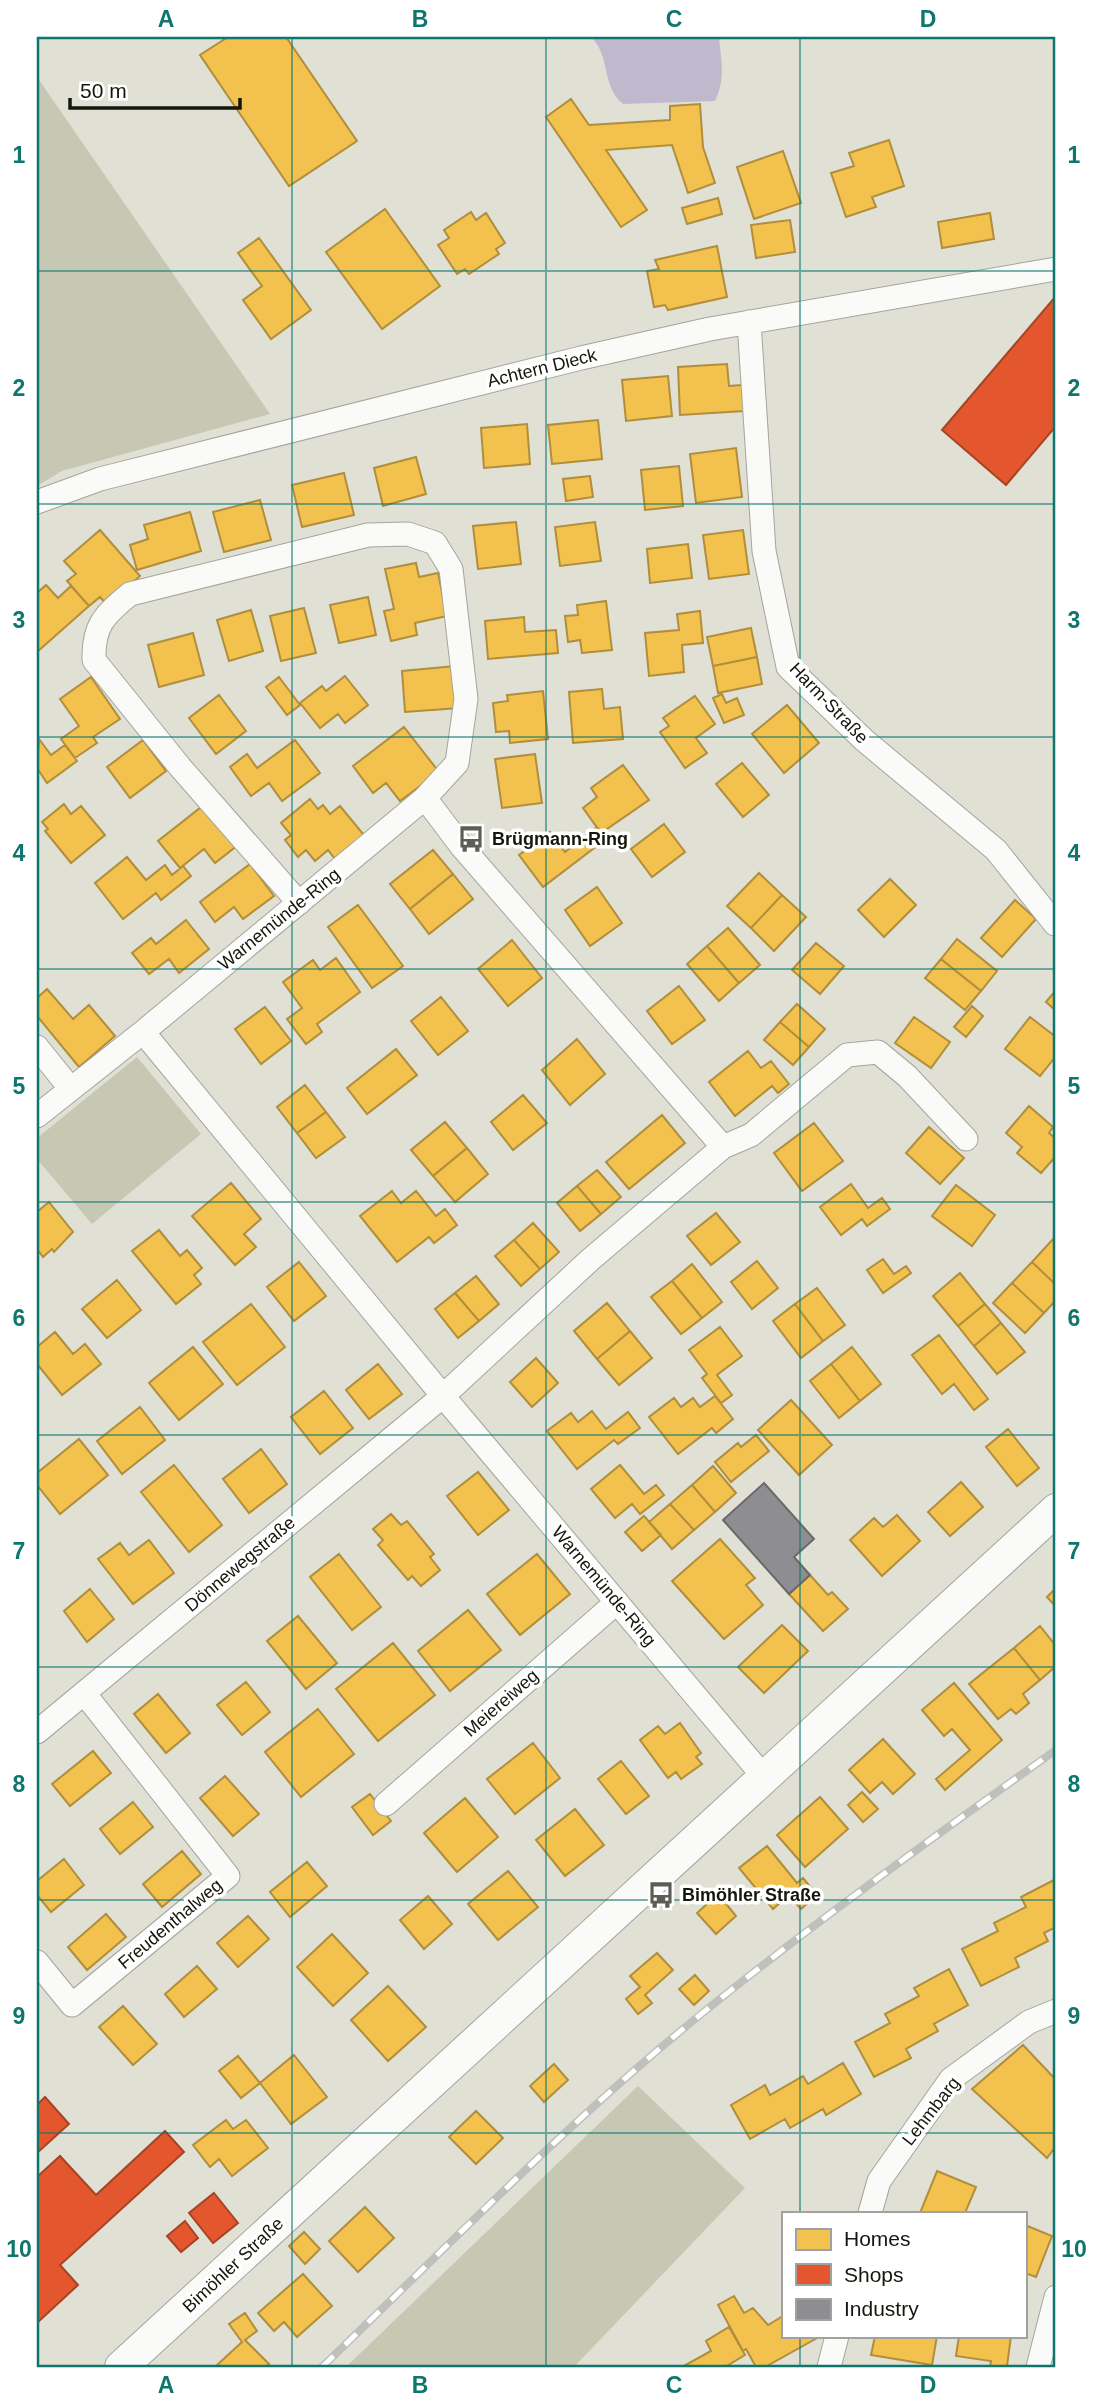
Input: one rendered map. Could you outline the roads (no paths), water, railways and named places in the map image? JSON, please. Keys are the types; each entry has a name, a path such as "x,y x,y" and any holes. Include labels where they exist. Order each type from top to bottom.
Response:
{"street":[{"name":"Achtern Dieck","path":"37,502 100,480 581,358 749,322 1056,269"},
{"name":"Harm-Straße","path":"749,322 764,551 788,667 863,740 996,850 1055,924"},
{"path":"299,903 180,767 94,660 94,638 106,613 130,594 368,535 408,534 435,543 451,569 466,699 457,763 425,798 463,847 723,1147"},
{"name":"Warnemünde-Ring","path":"425,798 143,1032 443,1396 764,1776"},
{"path":"37,1116 143,1032"},
{"path":"37,1047 70,1088"},
{"path":"443,1396 591,1259 723,1147 751,1135 847,1055 878,1052 907,1076 966,1139"},
{"name":"Dönnewegstraße","path":"37,1732 443,1396"},
{"name":"Bimöhler Straße","path":"121,2367 1056,1510"},
{"name":"Meiereiweg","path":"386,1804 617,1602"},
{"name":"Freudenthalweg","path":"37,1962 72,2004 228,1876 84,1693"},
{"name":"Lehmbarg","path":"870,2212 879,2180 951,2079 1028,2022 1056,2011"},
{"path":"1038,2367 1056,2297"},
{"path":"829,2367 836,2338"}],"railway":[{"path":"322,2367 508,2187 651,2056 743,1980 1056,1750"}],"place":[{"name":"Brügmann-Ring","path":"471,839"},
{"name":"Bimöhler Straße","path":"661,1895"}]}
